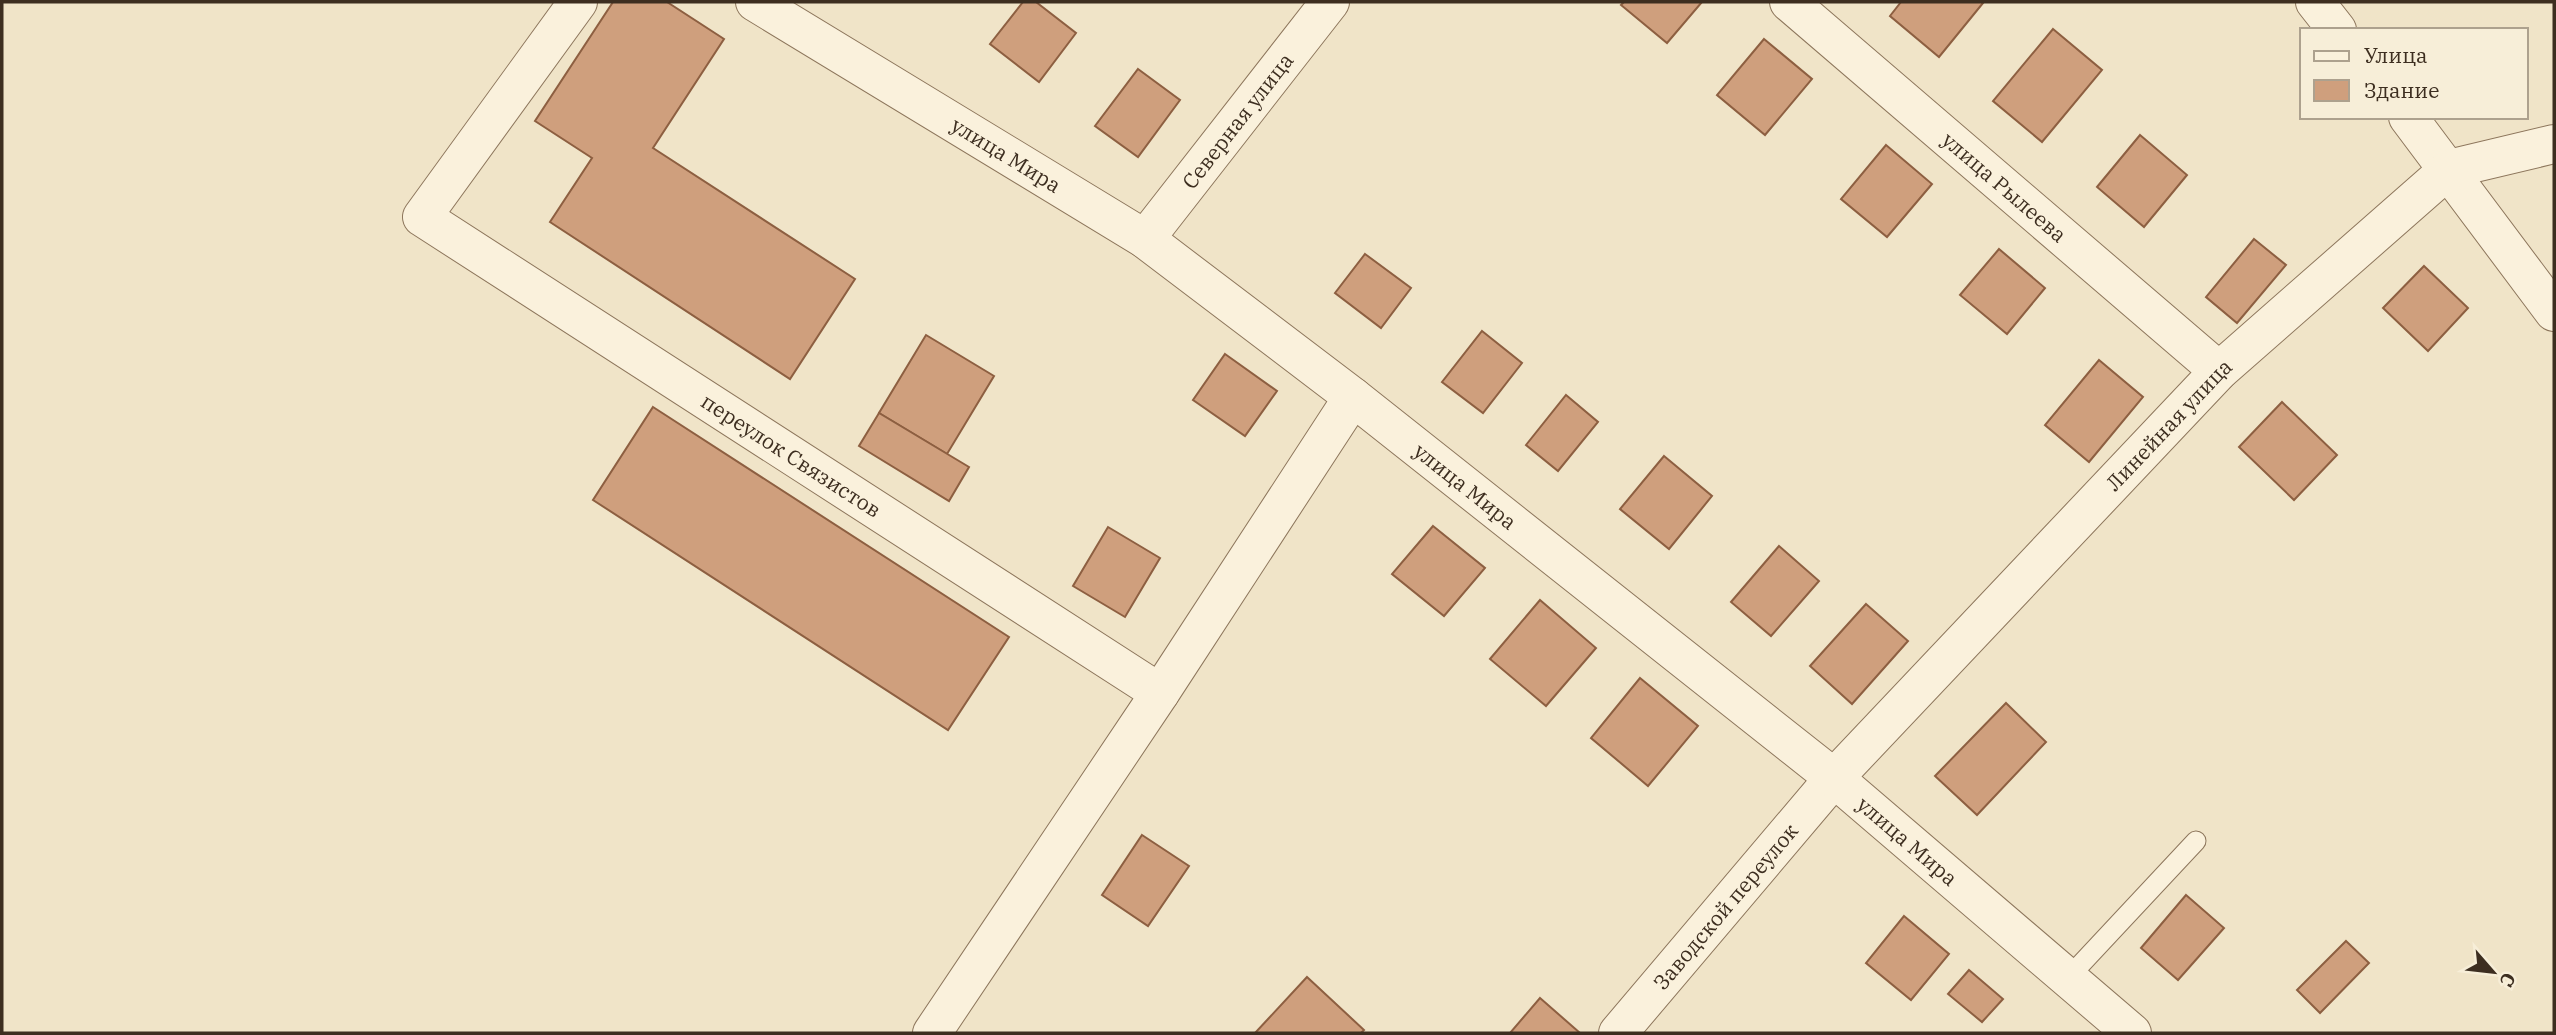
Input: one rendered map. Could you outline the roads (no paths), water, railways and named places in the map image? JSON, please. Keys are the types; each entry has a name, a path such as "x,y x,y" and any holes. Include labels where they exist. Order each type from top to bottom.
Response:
{"street":[{"name":"переулок Связистов","path":"578,2 422,217 1160,693"},
{"name":"улица Мира","path":"755,2 1145,239 1353,397 1834,778 2132,1033"},
{"name":"Северная улица","path":"1145,239 1330,2"},
{"name":"улица Рылеева","path":"1789,2 2219,371"},
{"path":"2315,2 2335,28"},
{"path":"2410,119 2554,312"},
{"name":"Линейная улица","path":"1834,778 2219,371 2449,169 2554,144"},
{"path":"932,1033 1160,693 1353,397"},
{"name":"Заводской переулок","path":"1618,1033 1834,778"}],"lane":[{"path":"2067,979 2196,841"}]}
